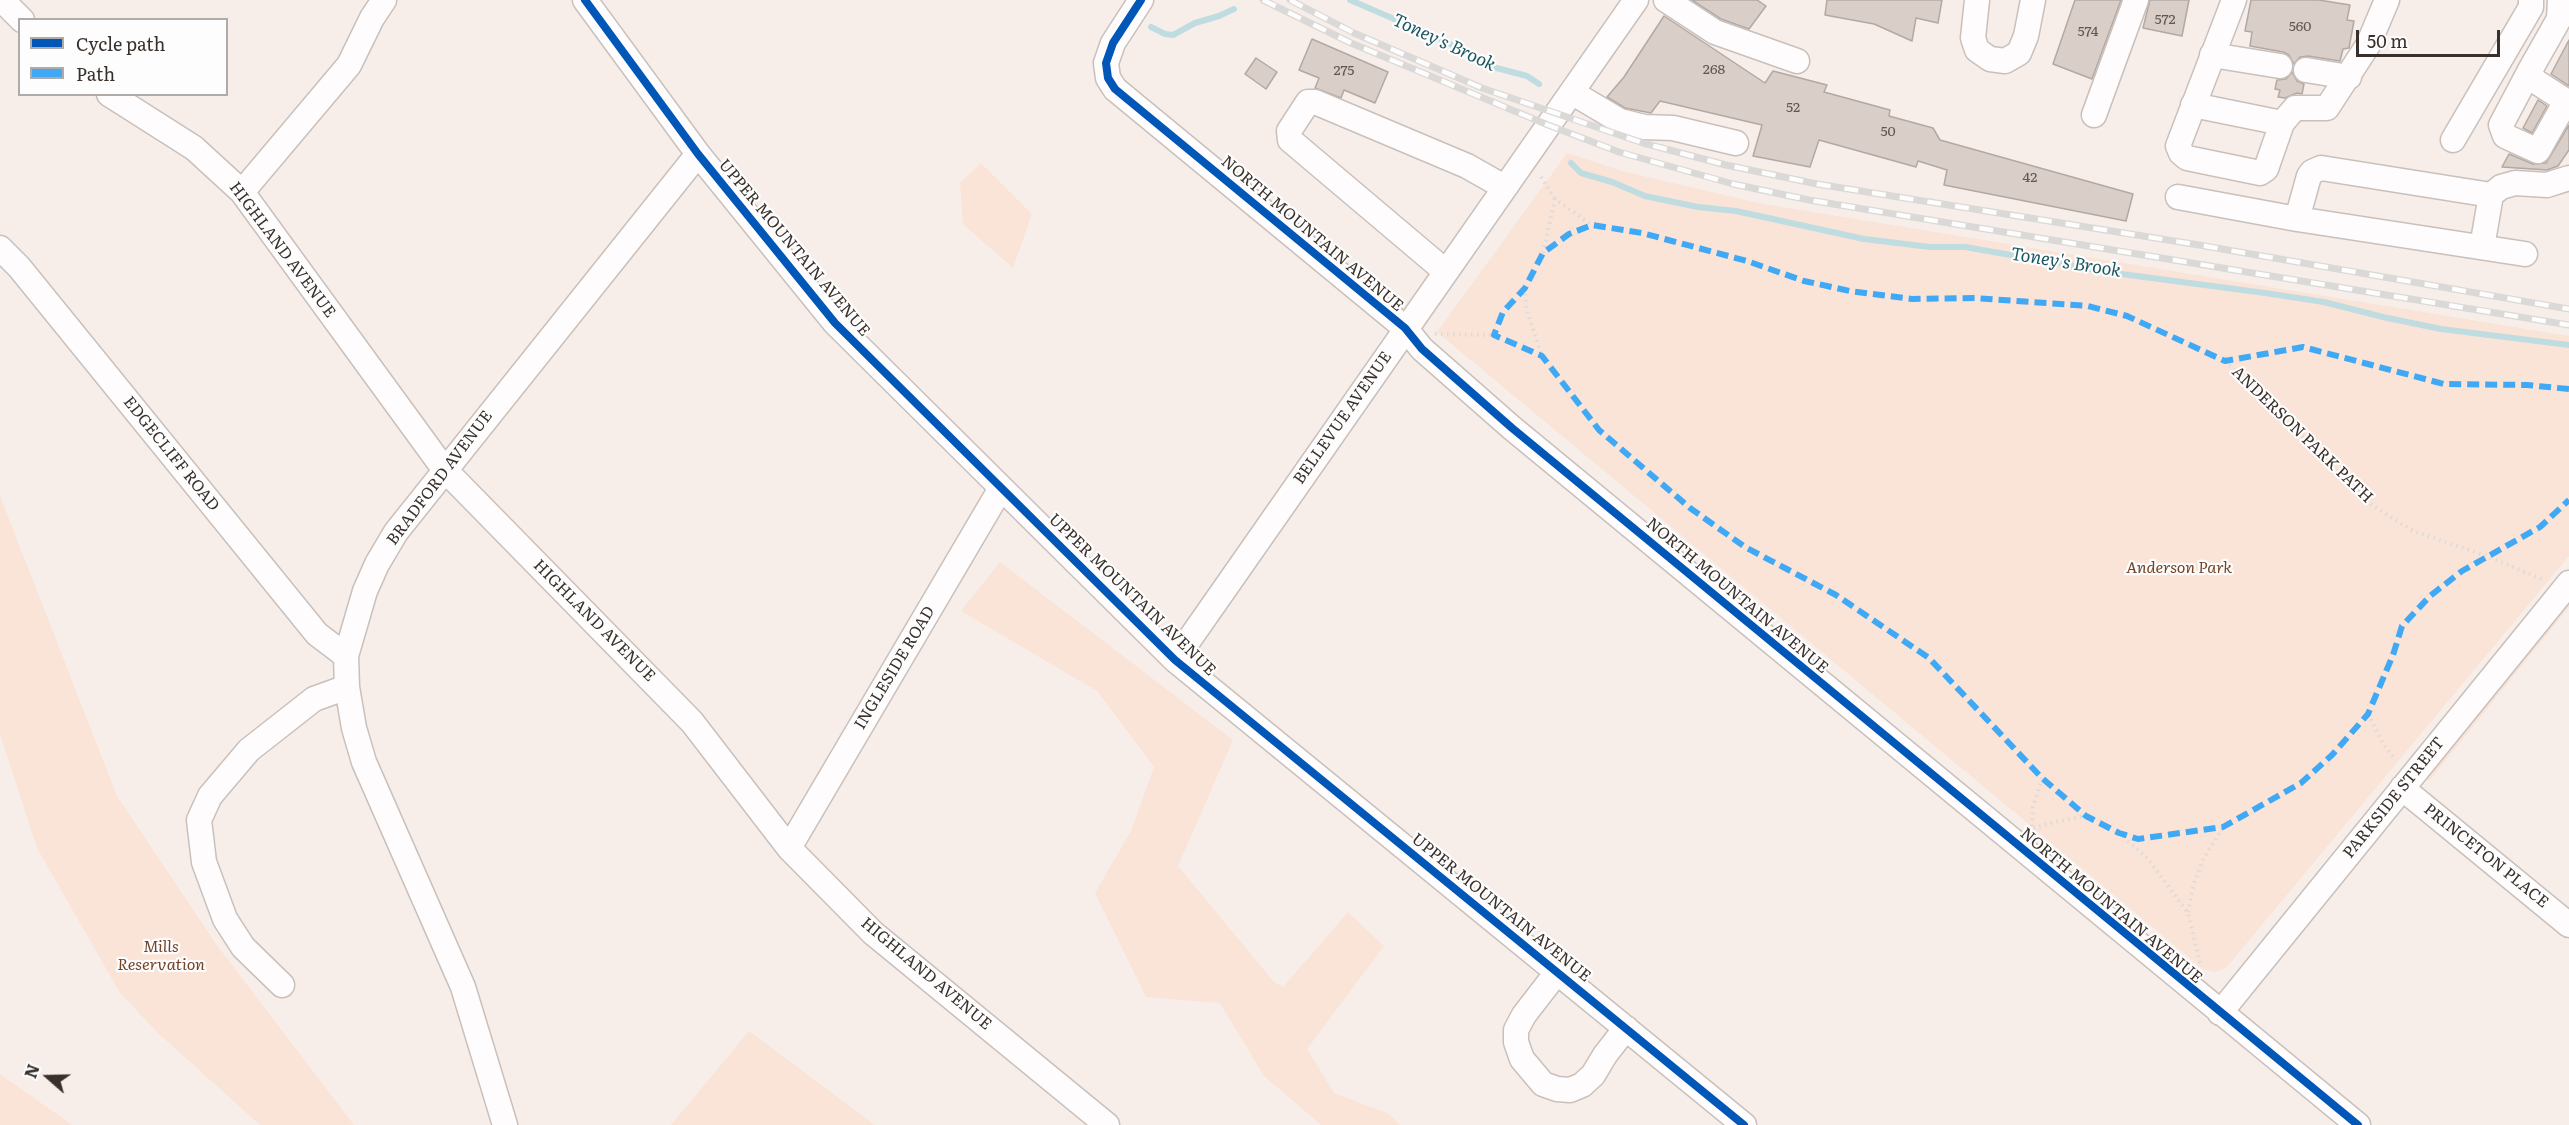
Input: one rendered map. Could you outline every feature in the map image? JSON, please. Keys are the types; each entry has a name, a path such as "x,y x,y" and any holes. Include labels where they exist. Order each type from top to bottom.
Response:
{"street":[{"path":"2,0 20,18"},
{"path":"242,192 349,65 372,18 384,0"},
{"name":"UPPER MOUNTAIN AVENUE","path":"585,0 698,154 835,323 1175,660 1558,970 1744,1125"},
{"name":"NORTH MOUNTAIN AVENUE","path":"1142,0 1113,43 1106,63 1108,78 1115,89 1405,328 1422,349 1530,443 2358,1125"},
{"name":"BELLEVUE AVENUE","path":"1175,660 1636,0"},
{"path":"1666,0 1715,32 1797,61"},
{"path":"1977,0 1973,38 1977,50 1990,59 2005,61 2019,53 2026,36 2033,0"},
{"path":"2094,115 2136,0"},
{"path":"2234,0 2179,142 2180,150 2184,156 2260,173 2266,169 2282,123 2295,108 2327,108 2368,45 2387,0"},
{"path":"2453,140 2531,7 2531,0"},
{"path":"2529,72 2559,19 2560,0"},
{"path":"2212,55 2280,66"},
{"path":"2306,70 2349,77"},
{"path":"1573,93 1620,121 1644,127 1673,128 1736,143"},
{"name":"HIGHLAND AVENUE","path":"112,96 194,148 242,192 444,469 692,722 789,848 873,933 1107,1125"},
{"path":"1445,271 1290,141 1289,131 1308,102 1315,102 1467,166 1504,187"},
{"path":"2193,105 2282,123"},
{"name":"BRADFORD AVENUE","path":"505,1125 463,987 364,762 354,728 347,687 346,657 354,622 376,564 396,532 444,469 698,154"},
{"path":"2296,219 2309,176 2321,168 2491,195"},
{"path":"2482,248 2491,195 2501,187 2516,183 2547,185 2569,178"},
{"path":"2178,197 2296,219 2524,254"},
{"name":"EDGECLIFF ROAD","path":"0,248 19,267 317,634 346,657"},
{"name":"INGLESIDE ROAD","path":"789,848 1001,488"},
{"name":"PARKSIDE STREET","path":"2220,1013 2569,583"},
{"path":"282,985 243,947 225,919 204,862 199,820 210,796 249,750 314,699 347,687"},
{"name":"PRINCETON PLACE","path":"2402,788 2569,925"},
{"path":"1558,970 1524,1015 1516,1030 1516,1042 1521,1059 1543,1084 1557,1089 1570,1090 1582,1086 1593,1076 1605,1055 1626,1028"}],"path":[{"path":"1541,177 1554,199 1592,225"},
{"path":"1543,253 1554,199"},
{"path":"1525,288 1526,308 1542,356"},
{"path":"1422,349 1437,332 1494,335"},
{"path":"2368,714 2383,744 2396,760"},
{"path":"2042,778 2033,807 2032,829 2086,816"},
{"path":"2188,913 2197,874 2223,827"},
{"path":"2119,833 2149,860 2188,913 2201,969 2207,972"}],"green space":[{"name":"Anderson Park","path":"1567,153 1622,171 1758,203 2569,336 2569,556 2226,968 2215,972 2203,969 1437,332"},
{"path":"981,163 1032,214 1013,268 963,224 960,183"},
{"name":"Mills Reservation","path":"0,496 117,796 216,944 354,1125 260,1125 158,1033 120,993 37,848 0,734"},
{"path":"1000,562 1233,740 1178,866 1274,982 1283,987 1348,912 1384,946 1307,1049 1334,1093 1389,1114 1400,1125 1321,1125 1264,1076 1220,1003 1146,997 1095,893 1131,831 1154,767 1097,691 961,611"},
{"path":"2569,600 2569,607 2429,781 2417,773"},
{"path":"749,1031 875,1125 671,1125"},
{"path":"0,1074 72,1125 0,1125"}],"building":[{"path":"1692,0 1757,0 1766,6 1749,29 1721,19"},
{"path":"1827,0 1942,0 1938,23 1916,18 1912,41 1874,24 1825,15"},
{"path":"2075,0 2121,0 2092,79 2053,64"},
{"path":"2150,0 2189,0 2182,36 2143,28"},
{"path":"2251,0 2319,0 2350,5 2347,20 2354,21 2349,48 2343,49 2340,61 2308,56 2300,57 2294,64 2289,55 2283,52 2250,46 2252,32 2245,31"},
{"path":"1664,16 1765,83 1773,71 1827,85 1824,92 1890,110 1889,116 1933,128 1940,140 2133,194 2126,221 1944,185 1947,170 1918,161 1916,167 1819,140 1810,167 1753,156 1762,125 1660,101 1651,113 1625,108 1607,97 1624,77"},
{"path":"1312,39 1388,72 1375,103 1344,90 1341,98 1315,88 1319,78 1299,70"},
{"path":"2569,40 2569,86 2551,74"},
{"path":"1256,58 1277,72 1266,89 1245,74"},
{"path":"2292,72 2297,81 2304,84 2302,94 2297,93 2285,98 2278,97 2280,90 2275,89 2277,80 2286,79"},
{"path":"2538,100 2547,106 2532,133 2523,128"},
{"path":"2569,125 2569,150 2558,166 2547,170 2502,167 2509,154 2533,164 2546,163"}],"waterway":[{"name":"Toney's Brook","path":"1350,0 1443,40 1489,66 1527,76 1539,84"},
{"name":"Toney's Brook","path":"1151,27 1173,35 1195,23 1234,9"},
{"name":"Toney's Brook","path":"1571,163 1581,173 1612,182 1645,196 1698,207 1736,211 1864,239 1930,247 1965,247 2114,273 2324,302 2441,329 2569,345"}],"railway":[{"path":"1263,0 1351,43 1548,125 1619,152 1733,184 1809,200 2569,325"},
{"path":"1290,0 1354,33 1482,88 1643,143 1726,165 1817,184 2199,245 2569,309"}],"marked path":[{"path":"2569,389 2527,385 2444,384 2303,347 2225,361 2127,316 2088,306 1975,298 1912,299 1850,291 1804,281 1747,261 1642,233 1592,225 1569,234 1543,253 1525,288 1503,312 1494,335 1542,356 1599,430 1690,508 1745,547 1836,595 1929,658 2042,778 2086,816 2119,833 2138,839 2223,827 2301,783 2332,755 2368,714 2393,655 2402,626 2430,596 2462,571 2540,527 2569,500"}],"cycle path":[{"path":"585,0 698,154 835,323 1175,660 1744,1125"},
{"path":"1141,0 1113,43 1106,63 1108,78 1115,89 1405,328 1422,349 1512,428 2358,1125"}]}
